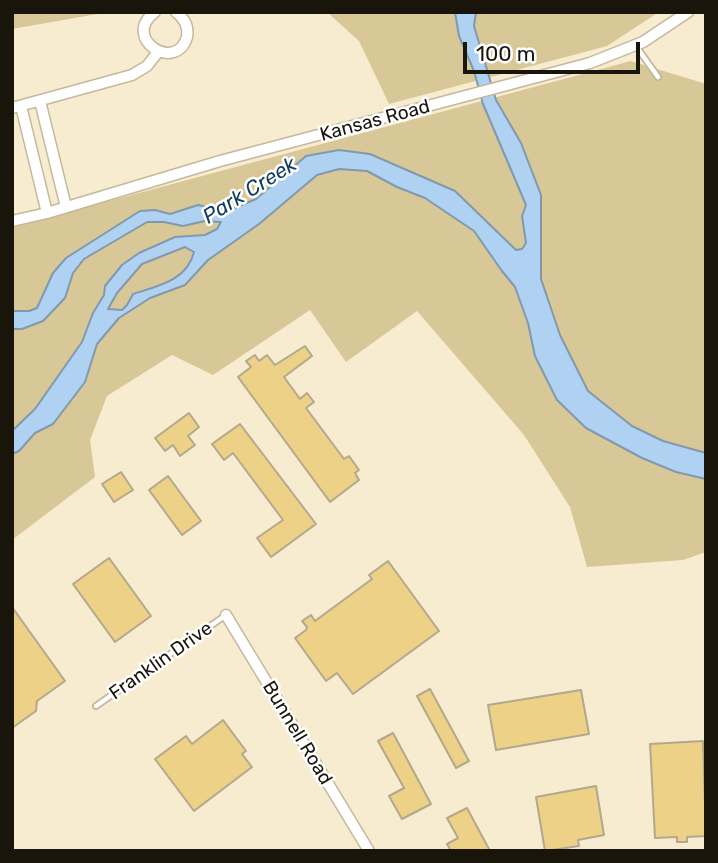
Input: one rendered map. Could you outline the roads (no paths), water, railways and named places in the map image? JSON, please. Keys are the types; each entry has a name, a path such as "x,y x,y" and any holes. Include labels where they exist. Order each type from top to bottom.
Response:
{"street":[{"path":"155,12 146,22 144,36 147,43 158,52 172,52 183,44 186,24 176,12"},
{"name":"Kansas Road","path":"12,221 220,161 590,63 635,45 688,12"},
{"path":"47,213 17,107 132,75 147,66 158,52"},
{"path":"40,101 66,207"},
{"name":"Bunnell Road","path":"226,615 369,851"}],"lane":[{"path":"635,45 659,77"},
{"name":"Franklin Drive","path":"96,706 226,615"}],"water":[{"path":"455,12 476,12 474,26 496,100 521,143 541,195 541,279 560,335 588,391 632,426 663,441 706,453 706,479 676,472 642,458 586,428 557,400 535,356 528,323 515,287 474,231 425,198 367,171 339,169 317,175 259,224 208,260 185,285 150,298 119,318 97,344 85,382 53,424 35,433 19,451 12,454 12,431 35,409 82,342 93,313 104,295 105,286 122,265 139,253 175,237 205,235 217,229 221,222 205,221 183,226 147,222 84,259 73,273 65,298 43,321 22,329 12,329 12,311 37,308 53,273 66,258 140,211 155,210 170,214 198,205 216,209 235,208 256,199 306,156 339,150 370,154 455,191 516,250 522,249 526,243 522,216 526,205 483,104 474,71 459,36","holes":["185,247 194,252 185,270 178,276 133,294 122,310 108,309 117,293 142,264"]}],"water label":[{"name":"Park Creek","path":"250,191"}]}
